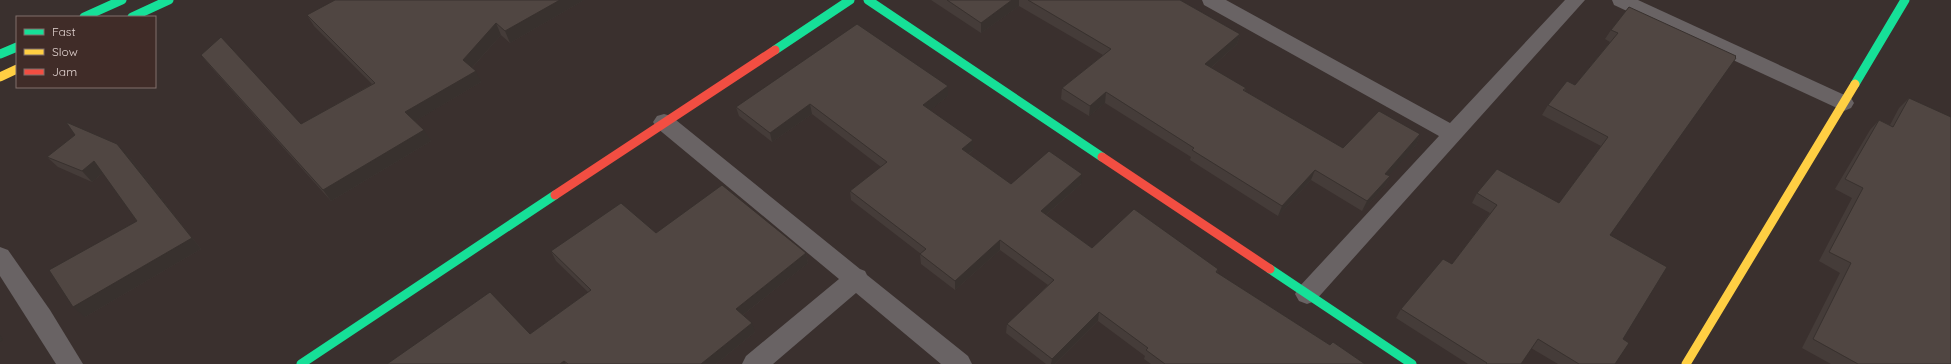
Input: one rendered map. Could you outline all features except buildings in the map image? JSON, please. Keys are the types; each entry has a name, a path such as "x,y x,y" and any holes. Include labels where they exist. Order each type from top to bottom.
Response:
{"street":[{"path":"86,16 122,0"},
{"path":"134,16 170,0"},
{"path":"301,364 850,0"},
{"path":"868,0 1412,364"},
{"path":"1211,0 1452,134"},
{"path":"1307,294 1576,0"},
{"path":"1621,0 1844,102"},
{"path":"1686,364 1905,0"},
{"path":"0,54 16,47"},
{"path":"0,77 16,69"},
{"path":"664,122 857,278 959,364"},
{"path":"0,257 42,317 70,364"},
{"path":"755,364 857,278"}],"traffic: fast":[{"path":"86,16 122,0"},
{"path":"134,16 169,0"},
{"path":"775,50 850,0"},
{"path":"868,0 1102,157"},
{"path":"1855,84 1905,0"},
{"path":"0,54 16,47"},
{"path":"301,364 555,195"},
{"path":"1270,269 1412,364"}],"traffic: slow":[{"path":"0,77 16,69"},
{"path":"1686,364 1855,84"}],"traffic: jam":[{"path":"555,195 775,50"},
{"path":"1102,157 1270,269"}]}
